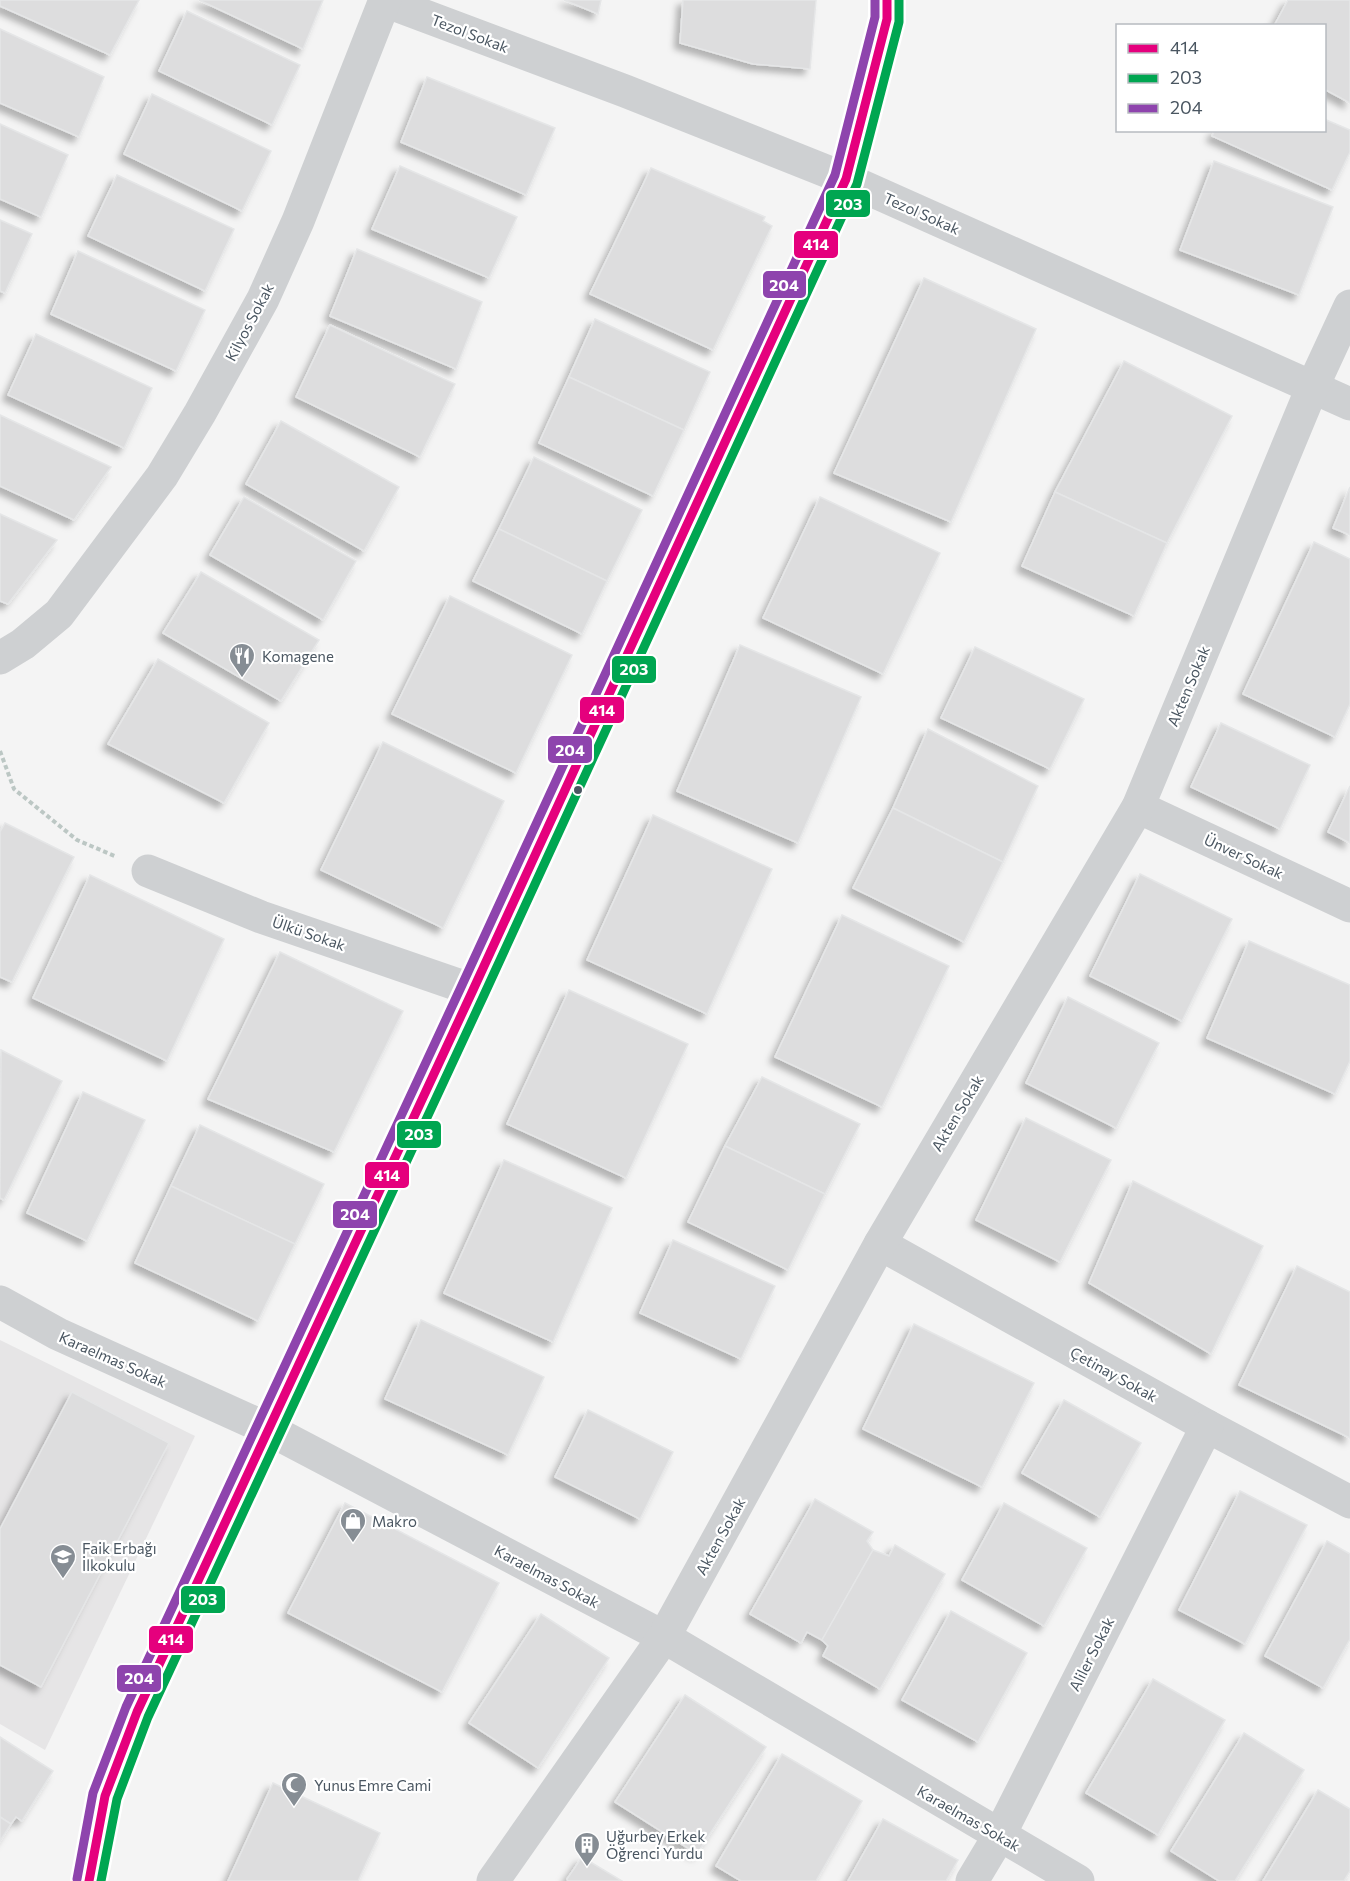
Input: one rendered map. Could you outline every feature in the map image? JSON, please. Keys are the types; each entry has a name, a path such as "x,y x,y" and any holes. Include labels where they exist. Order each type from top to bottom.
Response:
{"main road":[{"path":"89,1881 105,1796 137,1712 473,990 846,179 887,19 887,0"}],"street":[{"name":"Tezol Sokak","path":"385,0 625,91 846,179 1350,404"},
{"name":"Kilyos Sokak","path":"0,658 22,644 59,614 162,476 263,299 298,221 385,0"},
{"name":"Akten Sokak","path":"493,1881 664,1637 880,1244 1138,807 1312,388 1350,306"},
{"name":"Ünver Sokak","path":"1138,807 1350,906"},
{"name":"Ülkü Sokak","path":"148,871 261,917 473,990"},
{"name":"Çetinay Sokak","path":"880,1244 1207,1426 1350,1502"},
{"name":"Karaelmas Sokak","path":"0,1302 58,1334 268,1429 664,1637 1078,1881"},
{"name":"Aliler Sokak","path":"972,1881 999,1836 1207,1426"}],"path":[{"path":"0,751 14,789 77,840 148,871"}],"shaded area":[{"name":"Faik Erbağı İlkokulu","path":"0,1340 195,1436 45,1750 0,1724"}],"building":[{"path":"0,0 139,0 110,55 0,6"},
{"path":"199,0 323,0 303,49"},
{"path":"564,0 601,0 598,14"},
{"path":"683,0 816,0 810,69 753,64 680,43"},
{"path":"1288,0 1350,0 1350,103 1326,90 1326,24 1275,24"},
{"path":"187,11 300,65 272,125 159,71"},
{"path":"0,29 104,77 79,137 0,103"},
{"path":"427,77 555,128 526,195 401,142"},
{"path":"152,94 271,151 242,211 124,154"},
{"path":"1326,120 1350,130 1350,152 1332,190 1212,136 1214,132 1326,132"},
{"path":"0,124 68,155 41,217 0,199"},
{"path":"1214,161 1333,207 1299,295 1180,250"},
{"path":"400,166 517,217 489,278 372,229"},
{"path":"651,168 765,217 763,221 772,226 713,350 590,294"},
{"path":"117,175 234,229 205,291 88,236"},
{"path":"0,220 32,234 5,293 0,291"},
{"path":"357,249 482,302 456,369 330,316"},
{"path":"78,251 205,310 176,371 51,314"},
{"path":"924,278 1036,329 951,522 834,473"},
{"path":"595,319 710,372 684,430 569,377"},
{"path":"330,325 455,384 420,457 296,397"},
{"path":"36,334 152,388 124,448 8,395"},
{"path":"1124,361 1232,416 1167,543 1055,492"},
{"path":"569,377 684,430 653,496 539,443"},
{"path":"0,415 111,467 74,520 0,486"},
{"path":"281,421 399,487 364,551 246,484"},
{"path":"534,457 642,510 607,581 499,529"},
{"path":"1350,487 1350,535 1333,528"},
{"path":"1055,492 1167,543 1134,616 1022,566"},
{"path":"244,497 356,561 323,620 210,555"},
{"path":"820,497 940,553 883,674 763,618"},
{"path":"0,514 57,540 8,604 0,601"},
{"path":"499,529 607,581 582,634 473,581"},
{"path":"1314,542 1350,559 1350,704 1335,737 1243,694"},
{"path":"201,572 319,640 281,701 163,633"},
{"path":"450,596 572,655 516,773 392,714"},
{"path":"740,645 861,697 798,843 677,791"},
{"path":"975,647 1084,699 1050,769 941,718"},
{"path":"158,659 269,723 224,803 108,744"},
{"path":"1221,723 1310,765 1280,829 1191,787"},
{"path":"928,729 1038,786 1003,862 893,808"},
{"path":"383,742 504,801 443,928 321,870"},
{"path":"1350,786 1350,843 1328,832"},
{"path":"893,808 1003,862 964,942 853,888"},
{"path":"653,815 772,869 707,1014 587,960"},
{"path":"5,823 74,857 12,982 0,977 0,832"},
{"path":"1140,874 1232,919 1182,1021 1090,976"},
{"path":"90,875 224,939 167,1061 33,998"},
{"path":"842,915 949,966 882,1107 775,1057"},
{"path":"1249,941 1350,985 1350,1061 1335,1094 1207,1038"},
{"path":"280,952 403,1011 334,1152 208,1099"},
{"path":"569,990 688,1044 626,1178 507,1124"},
{"path":"1068,997 1159,1043 1116,1128 1026,1083"},
{"path":"1,1050 62,1081 4,1200 0,1198"},
{"path":"762,1077 860,1124 825,1194 725,1146"},
{"path":"83,1092 145,1120 87,1241 27,1213"},
{"path":"1026,1118 1111,1160 1060,1262 976,1220"},
{"path":"200,1125 324,1184 295,1244 171,1186"},
{"path":"725,1146 825,1194 788,1270 688,1222"},
{"path":"504,1160 612,1208 553,1342 444,1293"},
{"path":"1133,1181 1263,1246 1211,1354 1089,1283"},
{"path":"171,1186 295,1244 258,1321 135,1263"},
{"path":"673,1240 775,1286 741,1359 640,1313"},
{"path":"1297,1266 1350,1292 1350,1438 1239,1385"},
{"path":"421,1320 544,1377 508,1455 385,1399"},
{"path":"914,1324 1034,1383 982,1487 863,1429"},
{"path":"72,1392 169,1443 41,1687 0,1665 0,1529"},
{"path":"1064,1400 1141,1443 1100,1517 1022,1473"},
{"path":"588,1410 673,1452 640,1519 555,1477"},
{"path":"1240,1491 1307,1525 1245,1644 1179,1610"},
{"path":"815,1499 873,1532 867,1541 873,1550 822,1640 807,1632 801,1643 750,1614"},
{"path":"345,1503 499,1583 442,1692 288,1613"},
{"path":"1004,1503 1087,1548 1044,1626 962,1580"},
{"path":"1327,1541 1350,1554 1350,1639 1323,1688 1265,1656"},
{"path":"895,1545 945,1574 880,1689 823,1656 828,1646 822,1640 873,1550 889,1556"},
{"path":"951,1611 1027,1653 978,1742 902,1700"},
{"path":"541,1614 609,1658 538,1768 469,1723"},
{"path":"1153,1679 1225,1720 1158,1835 1086,1793"},
{"path":"685,1695 766,1747 697,1854 615,1802"},
{"path":"1244,1733 1304,1770 1235,1881 1219,1881 1171,1851"},
{"path":"0,1737 53,1771 22,1821 16,1817 11,1824 0,1817"},
{"path":"782,1754 862,1801 816,1881 741,1881 716,1866"},
{"name":"Yunus Emre Cami","path":"273,1783 380,1833 358,1881 228,1881"},
{"path":"1318,1790 1350,1809 1350,1871 1344,1881 1263,1881"},
{"path":"0,1817 11,1824 0,1841"},
{"path":"883,1819 958,1860 946,1881 848,1881"},
{"name":"Uğurbey Erkek Öğrenci Yurdu","path":"582,1857 622,1881 568,1881 567,1879"}],"transit line":[{"name":"204","path":"77,1879 93,1793 126,1707 835,175 875,17 875,0"},
{"name":"414","path":"89,1881 105,1796 137,1712 473,990 846,179 887,19 887,0"},
{"name":"203","path":"101,1881 117,1799 148,1717 484,995 857,184 899,22 899,0"}],"place":[{"name":"Komagene","path":"242,679"},
{"name":"Makro","path":"353,1544"},
{"name":"Faik Erbağı İlkokulu","path":"63,1580"},
{"name":"Yunus Emre Cami","path":"294,1808"},
{"name":"Uğurbey Erkek Öğrenci Yurdu","path":"587,1868"}]}
